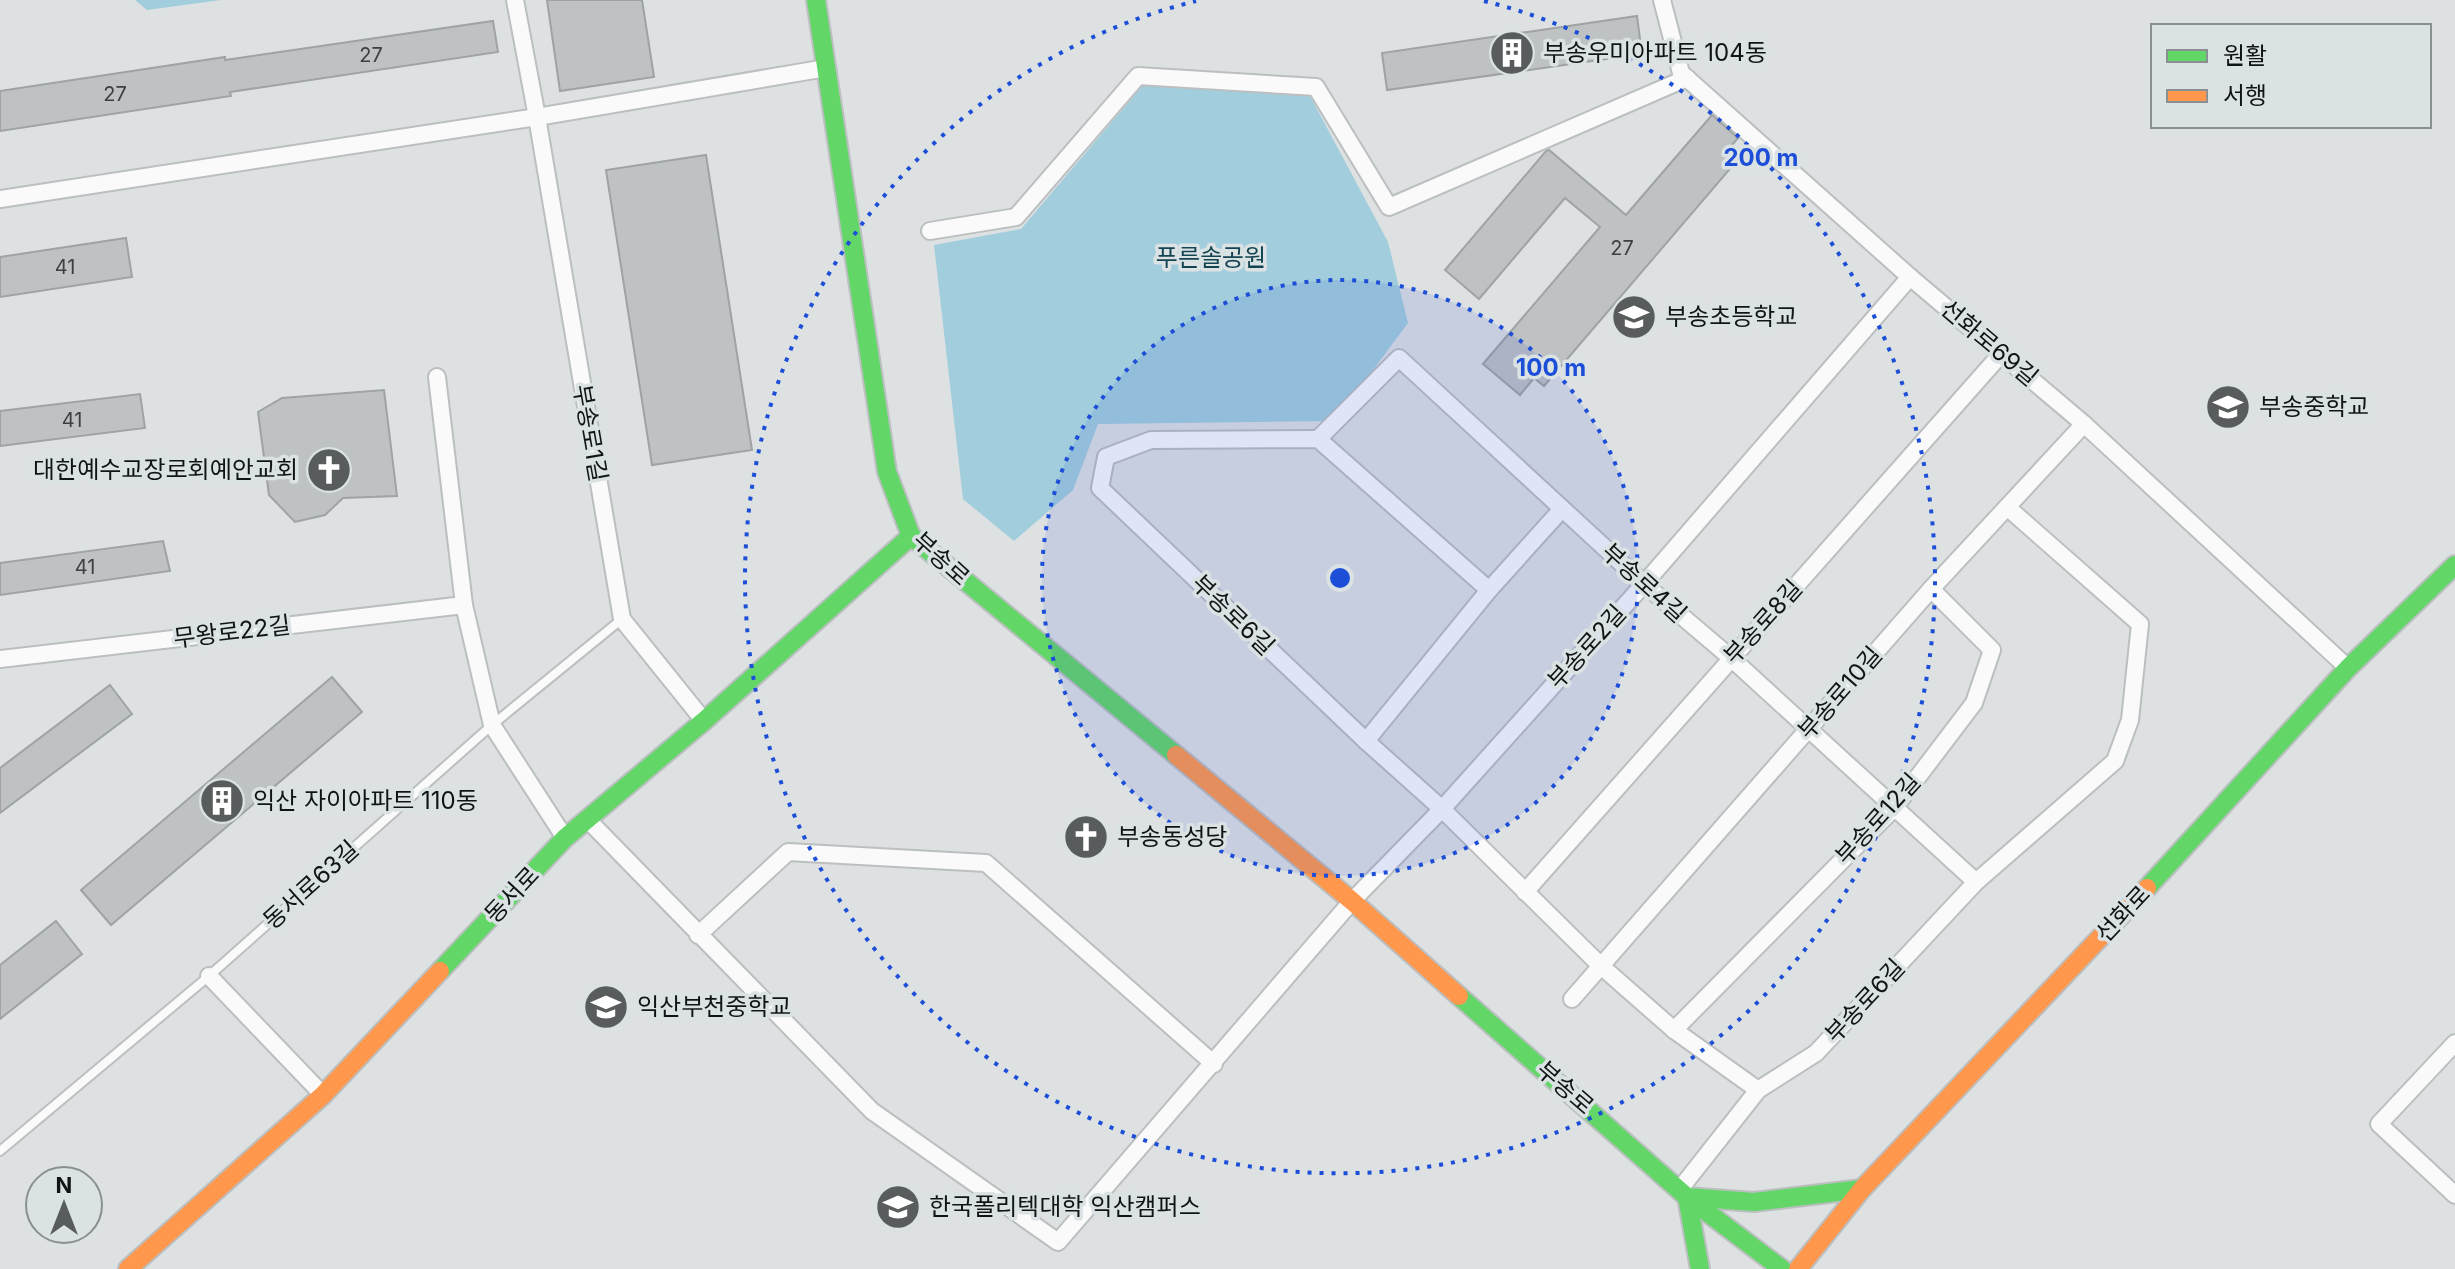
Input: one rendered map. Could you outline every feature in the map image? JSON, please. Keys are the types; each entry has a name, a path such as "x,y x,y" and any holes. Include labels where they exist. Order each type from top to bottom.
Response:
{"street":[{"name":"부송로1길","path":"515,0 622,619 704,721"},
{"name":"부송로","path":"816,0 887,472 911,536 1352,901 1684,1193 1782,1269"},
{"name":"선화로69길","path":"1662,0 1681,73 1910,277 2084,424 2348,668"},
{"path":"0,199 537,117 826,68"},
{"path":"930,231 1016,217 1138,76 1316,87 1389,207 1687,78"},
{"name":"부송로2길","path":"1352,901 1442,809 1644,584 1910,277"},
{"name":"부송로8길","path":"1525,892 2002,353"},
{"name":"부송로4길","path":"1318,439 1399,358 1644,584 1731,658 1976,882"},
{"path":"437,377 464,605 492,725 565,838"},
{"name":"부송로10길","path":"1572,999 1931,589 2084,424"},
{"path":"1318,439 1489,590"},
{"name":"부송로6길","path":"1318,439 1151,440 1106,457 1100,488 1366,741 1442,809 1601,966 1674,1030 1758,1090 1816,1053 1976,882 2115,761 2130,720 2140,624 2007,507"},
{"path":"1366,741 1489,590 1562,509"},
{"name":"동서로","path":"128,1269 323,1095 565,838 704,721 911,536"},
{"name":"선화로","path":"1798,1269 1862,1189 2144,892 2348,668 2455,565"},
{"name":"부송로12길","path":"1674,1030 1895,807 1974,703 1992,650 1931,589"},
{"name":"무왕로22길","path":"0,659 464,605"},
{"path":"588,820 872,1111 1058,1242 1352,901"},
{"path":"698,935 788,852 986,863 1214,1064"},
{"path":"209,976 323,1095"},
{"path":"2455,1043 2379,1124 2455,1195"},
{"path":"1700,1269 1684,1193 1758,1090"},
{"path":"1684,1193 1732,1204 1765,1203 1862,1189"},
{"path":"1822,1269 1825,1240 1862,1189"}],"lane":[{"name":"동서로63길","path":"0,1151 209,976 492,725 622,619"}],"green space":[{"path":"135,0 221,0 147,10"},
{"name":"푸른솔공원","path":"1144,84 1310,96 1388,242 1408,323 1335,421 1098,424 1073,490 1014,541 963,499 934,245 1021,229"}],"building":[{"path":"547,0 642,0 654,77 560,91"},
{"name":"부송우미아파트 104동","path":"1637,16 1642,54 1387,90 1382,53"},
{"path":"493,21 498,52 230,92 231,96 0,131 0,91"},
{"name":"부송초등학교","path":"1712,115 1738,138 1724,154 1735,163 1544,386 1534,378 1520,395 1483,364 1600,227 1565,198 1479,299 1445,270 1546,151 1549,150 1626,215"},
{"path":"706,155 752,450 652,465 606,170"},
{"path":"126,238 132,277 0,297 0,257"},
{"name":"대한예수교장로회예안교회","path":"384,390 397,496 343,498 325,515 295,522 269,495 258,412 282,398"},
{"path":"140,394 145,428 0,446 0,411"},
{"path":"163,541 170,571 0,595 0,563"},
{"name":"익산 자이아파트 110동","path":"332,677 362,712 111,925 81,890"},
{"path":"110,685 132,714 0,813 0,768"},
{"path":"56,921 82,954 0,1019 0,965"}],"traffic: fast":[{"path":"816,0 887,472 911,536 1176,755"},
{"path":"440,971 565,838 704,721 911,536"},
{"path":"2147,888 2348,668 2455,565"},
{"path":"1459,996 1687,1197 1782,1269"},
{"path":"1700,1269 1687,1197 1754,1202 1862,1189"}],"traffic: slow":[{"path":"1176,755 1352,901 1459,996"},
{"path":"1798,1269 1862,1189 2147,888"},
{"path":"128,1269 323,1095 440,971"}],"place":[{"name":"부송우미아파트 104동","path":"1512,53"},
{"name":"부송초등학교","path":"1634,317"},
{"name":"부송중학교","path":"2228,407"},
{"name":"대한예수교장로회예안교회","path":"329,470"},
{"name":"익산 자이아파트 110동","path":"222,801"},
{"name":"부송동성당","path":"1086,837"},
{"name":"익산부천중학교","path":"606,1007"},
{"name":"한국폴리텍대학 익산캠퍼스","path":"898,1207"}]}
